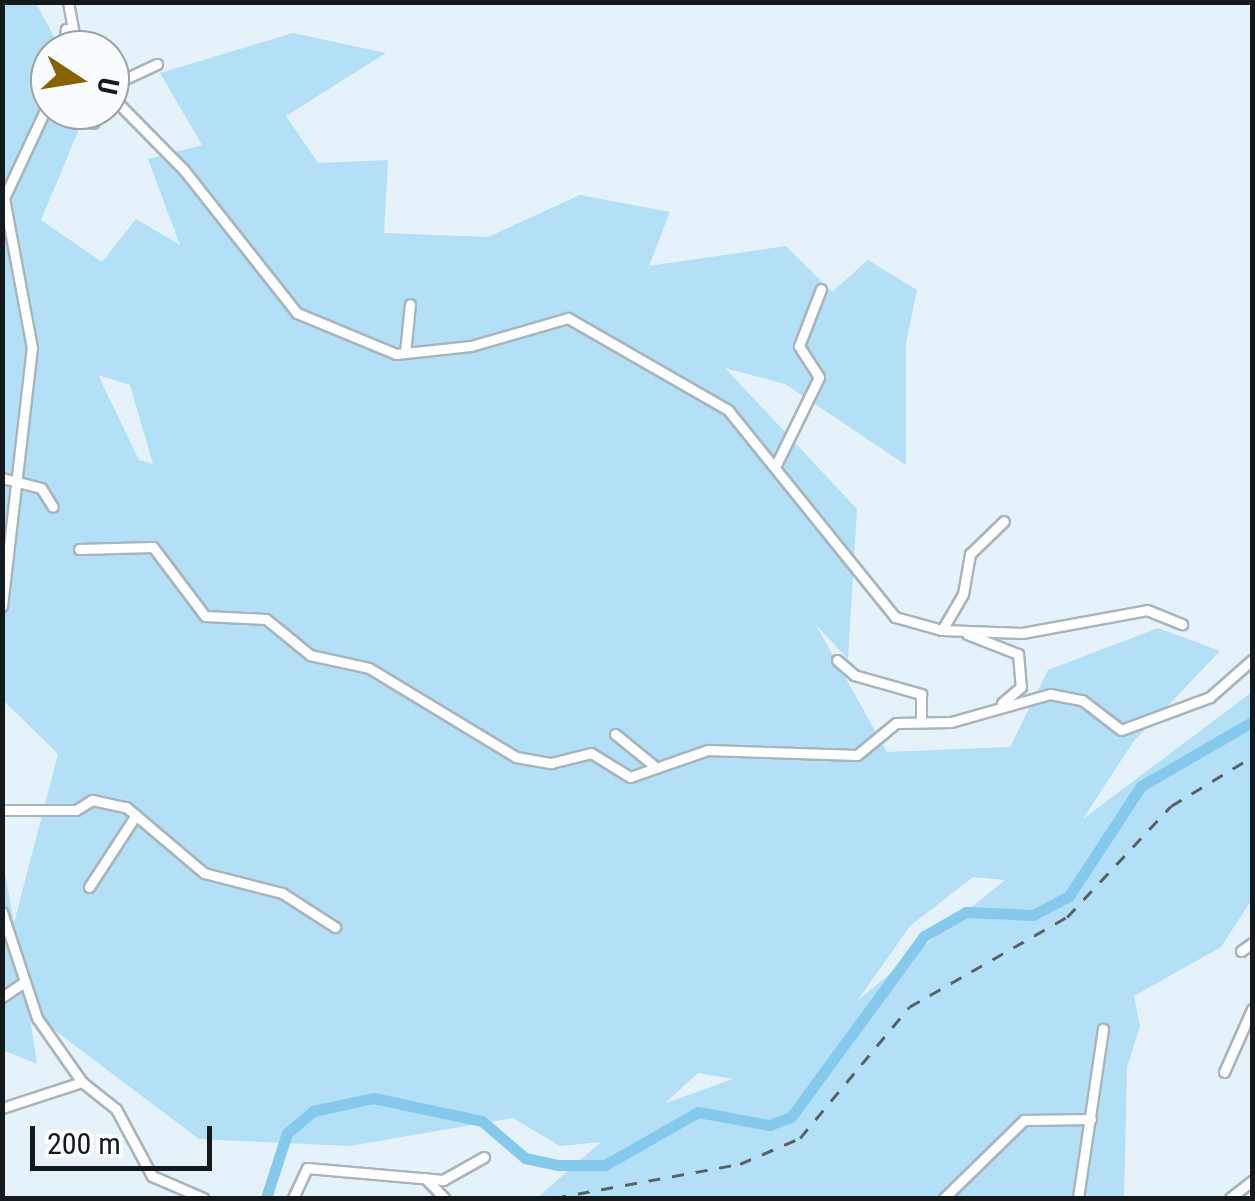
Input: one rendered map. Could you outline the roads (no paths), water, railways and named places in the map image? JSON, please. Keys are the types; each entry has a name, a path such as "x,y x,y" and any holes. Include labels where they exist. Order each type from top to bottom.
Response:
{"street":[{"path":"66,30 68,2"},
{"path":"66,26 68,30"},
{"path":"130,77 158,64"},
{"path":"130,115 184,170 294,311 405,353 576,320 728,410 887,612 942,630 960,631 1037,632 1129,610 1182,624"},
{"path":"2,606 32,348 4,198 36,130"},
{"path":"776,467 819,377 799,346 822,289"},
{"path":"405,353 410,304"},
{"path":"2,478 44,489 52,507"},
{"path":"942,630 964,594 970,554 1004,521"},
{"path":"79,549 153,546 205,616 266,620 310,654 369,668 516,757 551,763 591,753 630,777 652,764 708,750 857,754 892,725 996,708 1057,693 1121,730 1210,697 1252,660"},
{"path":"960,631 1018,654 1021,688 996,708"},
{"path":"837,660 854,675 921,694 921,720"},
{"path":"615,734 652,764"},
{"path":"2,810 80,809 92,800 136,815 204,873 282,894 335,927"},
{"path":"89,887 136,815"},
{"path":"2,912 24,982 82,1082 116,1109 152,1176 204,1198"},
{"path":"1241,950 1252,943"},
{"path":"2,996 24,982"},
{"path":"1224,1072 1252,1009"},
{"path":"1078,1198 1103,1029"},
{"path":"2,1108 82,1082"},
{"path":"944,1198 1024,1120 1091,1119"},
{"path":"293,1198 307,1168 443,1180 484,1157"},
{"path":"422,1176 444,1198"},
{"path":"1230,1198 1252,1181"}],"waterway":[{"path":"266,1198 287,1133 313,1111 373,1098 482,1121 525,1158 559,1165 605,1165 698,1112 769,1125 791,1117 924,936 966,912 1033,915 1069,896 1141,786 1252,722"}],"railway":[{"path":"554,1198 740,1164 800,1138 909,1007 1067,917 1171,806 1252,757"}]}
